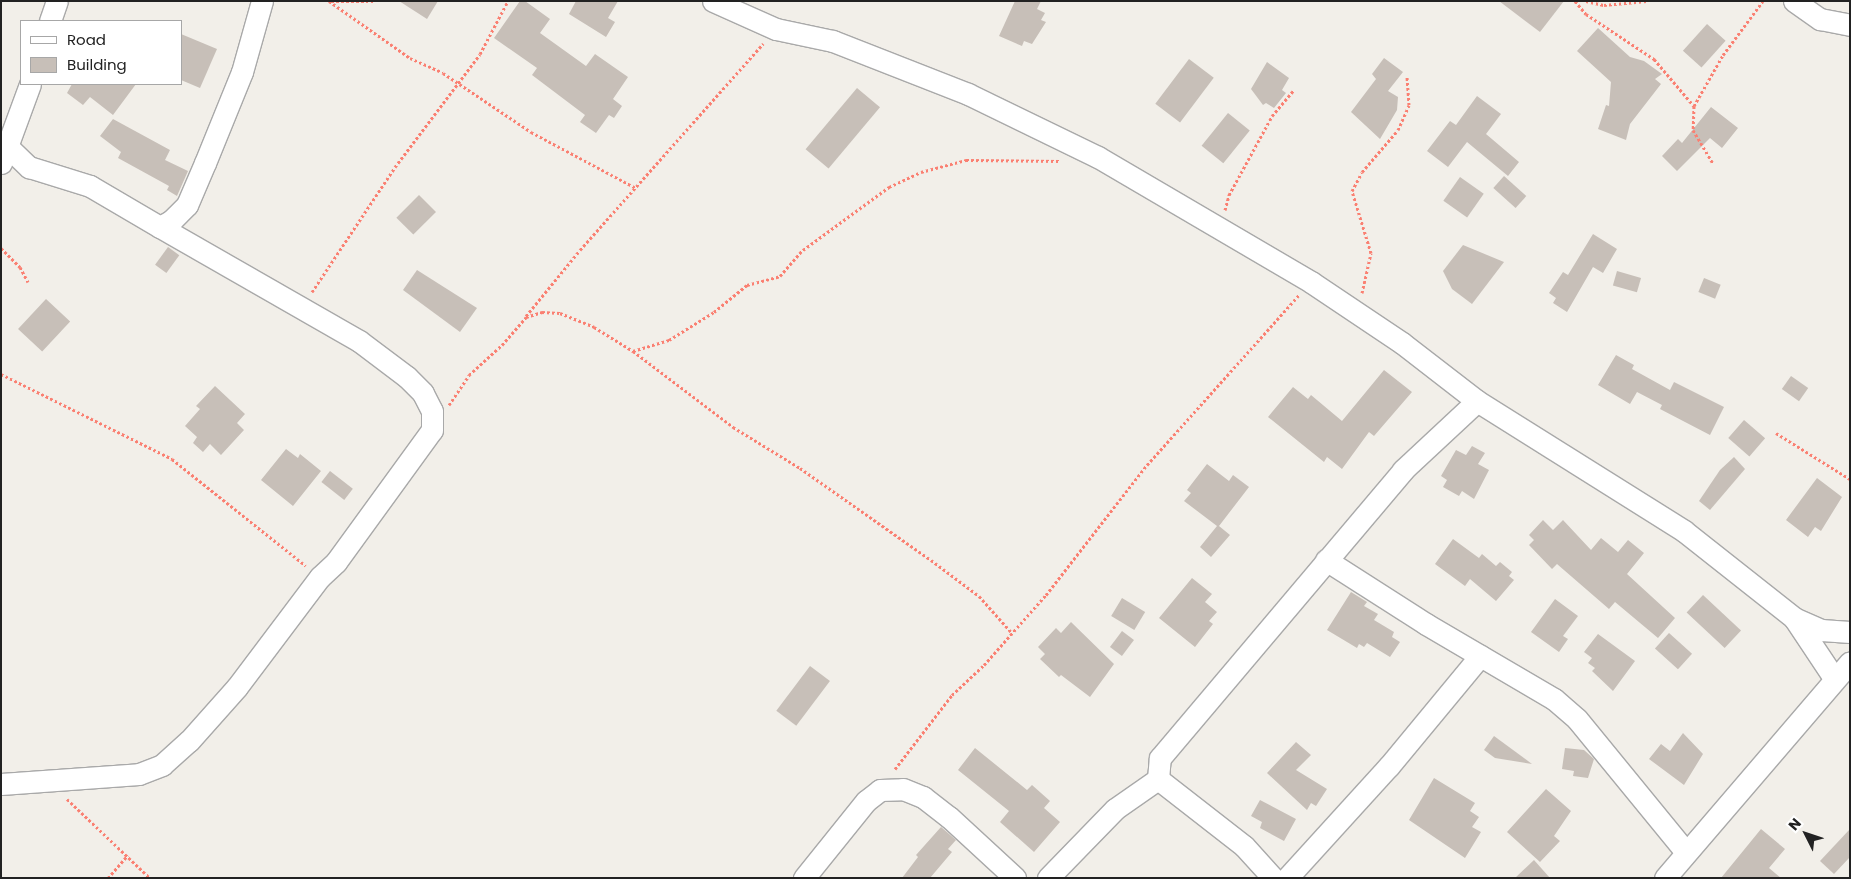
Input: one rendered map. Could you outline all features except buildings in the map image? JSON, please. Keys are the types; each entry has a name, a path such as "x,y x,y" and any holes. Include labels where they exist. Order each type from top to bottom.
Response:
{"street":[{"path":"50,20 57,1"},
{"path":"160,227 182,212 187,205 242,72 262,1"},
{"path":"713,1 776,30 833,41 968,94 1098,158 1224,230 1311,282 1358,313 1477,401 1684,532 1794,618 1821,630 1850,632"},
{"path":"1794,1 1820,19 1850,25"},
{"path":"1,784 139,774 162,765 189,741 237,687 320,577 336,562 432,430 432,411 423,393 407,377 359,341 300,309 218,257 160,227 90,186 29,167 5,156 30,85"},
{"path":"1048,878 1115,809 1158,779 1160,758 1326,560 1403,470 1477,401"},
{"path":"1326,560 1480,656 1554,699 1577,719 1685,851"},
{"path":"1794,618 1834,678"},
{"path":"1287,878 1401,752 1480,656"},
{"path":"1665,878 1685,851 1834,678 1850,662"},
{"path":"1158,779 1244,846 1273,878"},
{"path":"804,878 866,801 880,790 903,789 923,797 1015,878"}],"path":[{"path":"330,1 373,1"},
{"path":"330,1 410,58 460,84 531,132 636,188"},
{"path":"300,309 395,166 436,110 460,84 485,46 508,1"},
{"path":"1575,1 1586,14 1654,59 1694,106"},
{"path":"1586,1 1604,5 1647,1"},
{"path":"1713,162 1693,130 1694,106 1724,55 1763,1"},
{"path":"432,430 469,375 502,345 552,282 776,30"},
{"path":"1358,313 1371,253 1352,191 1362,172 1398,130 1409,105 1407,76"},
{"path":"1224,230 1229,195 1272,116 1294,91"},
{"path":"633,351 668,340 721,307 748,286 780,276 803,250 890,187 921,172 966,160 1063,161"},
{"path":"1,248 20,267 28,282"},
{"path":"880,790 952,695 1046,595 1147,465 1311,282"},
{"path":"526,317 542,312 560,313 594,327 633,351 733,427 800,468 931,560 979,596 1012,633"},
{"path":"1,374 172,460 320,577"},
{"path":"1776,433 1850,479"},
{"path":"64,797 98,832 128,855 150,878"},
{"path":"108,878 128,855"}]}
